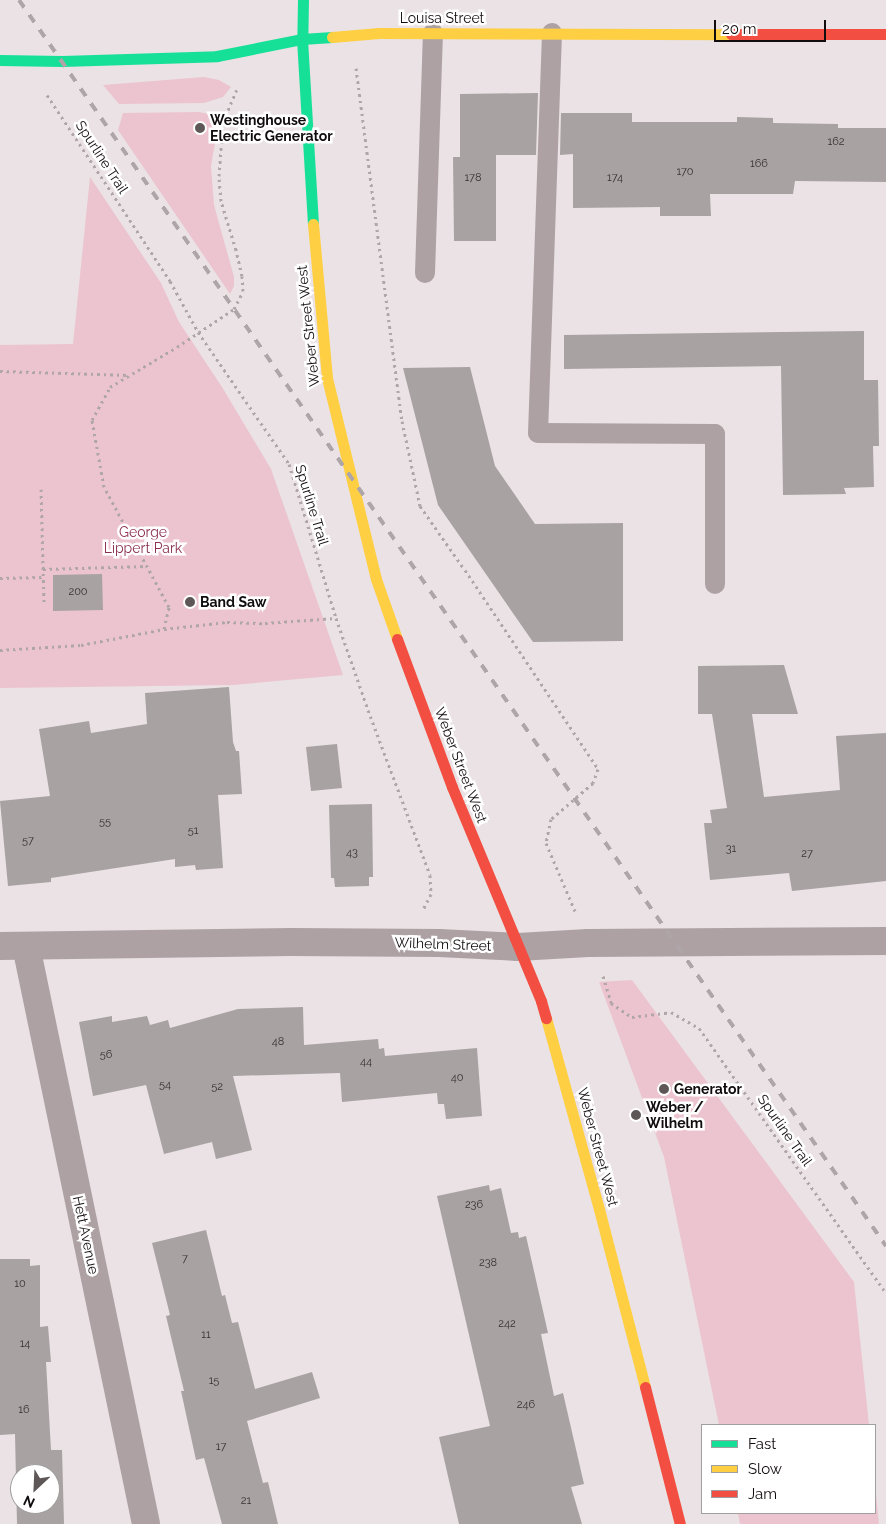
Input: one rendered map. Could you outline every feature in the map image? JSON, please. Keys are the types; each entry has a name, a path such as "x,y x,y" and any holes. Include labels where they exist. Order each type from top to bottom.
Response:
{"main road":[{"name":"Weber Street West","path":"302,0 302,39 317,277 327,378 376,579 452,788 541,1001 564,1078 680,1524"},
{"name":"Louisa Street","path":"0,60 62,61 217,56 302,39 379,33 886,34"}],"street":[{"name":"Wilhelm Street","path":"13,946 291,942 439,943 518,947 588,943 886,941"},
{"name":"Hett Avenue","path":"13,946 146,1524"}],"lane":[{"path":"425,272 433,33"},
{"path":"552,33 538,433 714,434 715,584"}],"path":[{"path":"357,83 402,420 420,506 465,570 598,770 593,783 551,819 546,843 578,918"},
{"path":"164,628 169,607 104,486 92,420 110,387 234,308 243,291 242,276 236,250 221,201 219,176 223,122 236,89"},
{"name":"Spurline Trail","path":"45,92 170,281 198,332 289,464 336,618 368,710 430,875 431,894 423,909 424,914"},
{"path":"0,371 129,375"},
{"path":"40,489 44,605"},
{"path":"43,569 147,566"},
{"path":"0,578 43,577"},
{"path":"0,650 81,645 164,628 227,622 265,623 336,618"},
{"name":"Spurline Trail","path":"604,981 611,1003 632,1017 671,1012 699,1028 886,1293"}],"green space":[{"path":"204,77 219,80 231,87 223,97 204,103 119,104 103,85"},
{"path":"199,112 208,114 217,132 211,166 214,205 234,277 234,286 230,294 118,130 123,113"},
{"name":"George Lippert Park","path":"90,177 161,283 179,322 222,387 271,469 343,675 233,685 0,688 0,345 73,344"},
{"path":"632,980 854,1282 869,1424 719,1424 664,1157 599,982"},
{"path":"876,1494 879,1524 740,1524 738,1514 876,1514"}],"building":[{"path":"538,93 536,155 496,155 496,241 454,241 453,157 460,157 460,94"},
{"path":"561,113 632,113 632,122 737,122 737,117 773,118 773,123 838,124 838,128 886,128 886,182 795,181 793,194 710,194 711,216 660,216 660,207 573,208 573,154 560,155"},
{"path":"864,331 864,380 878,380 879,446 873,446 874,487 844,488 846,494 783,495 781,366 564,369 564,335"},
{"path":"470,367 495,466 535,524 623,523 623,641 533,642 438,505 403,368"},
{"path":"102,574 103,610 53,611 53,575"},
{"path":"784,665 798,714 752,714 764,797 840,790 836,736 886,733 886,881 792,891 789,873 710,880 704,823 712,823 710,810 727,808 712,714 698,714 698,666"},
{"path":"229,687 233,742 236,751 239,751 242,794 218,795 223,868 196,870 195,865 175,867 175,859 51,878 51,882 8,886 0,801 50,796 39,729 89,721 91,733 147,724 145,693"},
{"path":"337,744 342,788 311,791 306,747"},
{"path":"372,804 373,877 369,877 369,886 335,887 334,878 331,878 329,805"},
{"path":"303,1007 304,1045 378,1039 379,1049 384,1048 385,1056 477,1048 482,1116 446,1119 444,1104 438,1104 437,1093 342,1102 340,1073 233,1076 252,1150 216,1159 212,1142 164,1154 146,1085 93,1096 79,1022 112,1016 112,1022 147,1016 150,1025 168,1020 170,1028 238,1009"},
{"path":"489,1185 490,1191 501,1188 511,1233 518,1232 519,1238 526,1236 548,1333 541,1334 554,1396 563,1393 584,1484 571,1487 582,1524 459,1524 439,1437 490,1426 437,1196"},
{"path":"206,1230 222,1296 225,1295 232,1323 238,1322 255,1389 312,1372 320,1398 247,1421 263,1483 268,1482 278,1524 222,1524 204,1458 196,1460 181,1391 184,1391 166,1316 170,1315 152,1243"},
{"path":"0,1259 30,1259 30,1266 40,1265 40,1327 48,1326 51,1362 46,1362 51,1450 62,1450 64,1524 17,1524 17,1514 60,1514 60,1464 16,1464 15,1434 0,1435"}],"railway":[{"path":"19,0 886,1246"}],"traffic: fast":[{"path":"303,0 302,39 313,224"},
{"path":"0,60 62,61 217,56 302,39 332,37"}],"traffic: slow":[{"path":"332,37 379,33 731,34"},
{"path":"313,224 327,378 376,579 397,639"},
{"path":"546,1018 599,1209 645,1387"}],"traffic: jam":[{"path":"731,34 886,34"},
{"path":"397,639 452,787 541,1001 546,1018"},
{"path":"645,1387 680,1524"}],"place":[{"name":"Westinghouse Electric Generator","path":"200,128"},
{"name":"Band Saw","path":"190,602"},
{"name":"Generator","path":"664,1089"},
{"name":"Weber / Wilhelm","path":"636,1115"}]}
